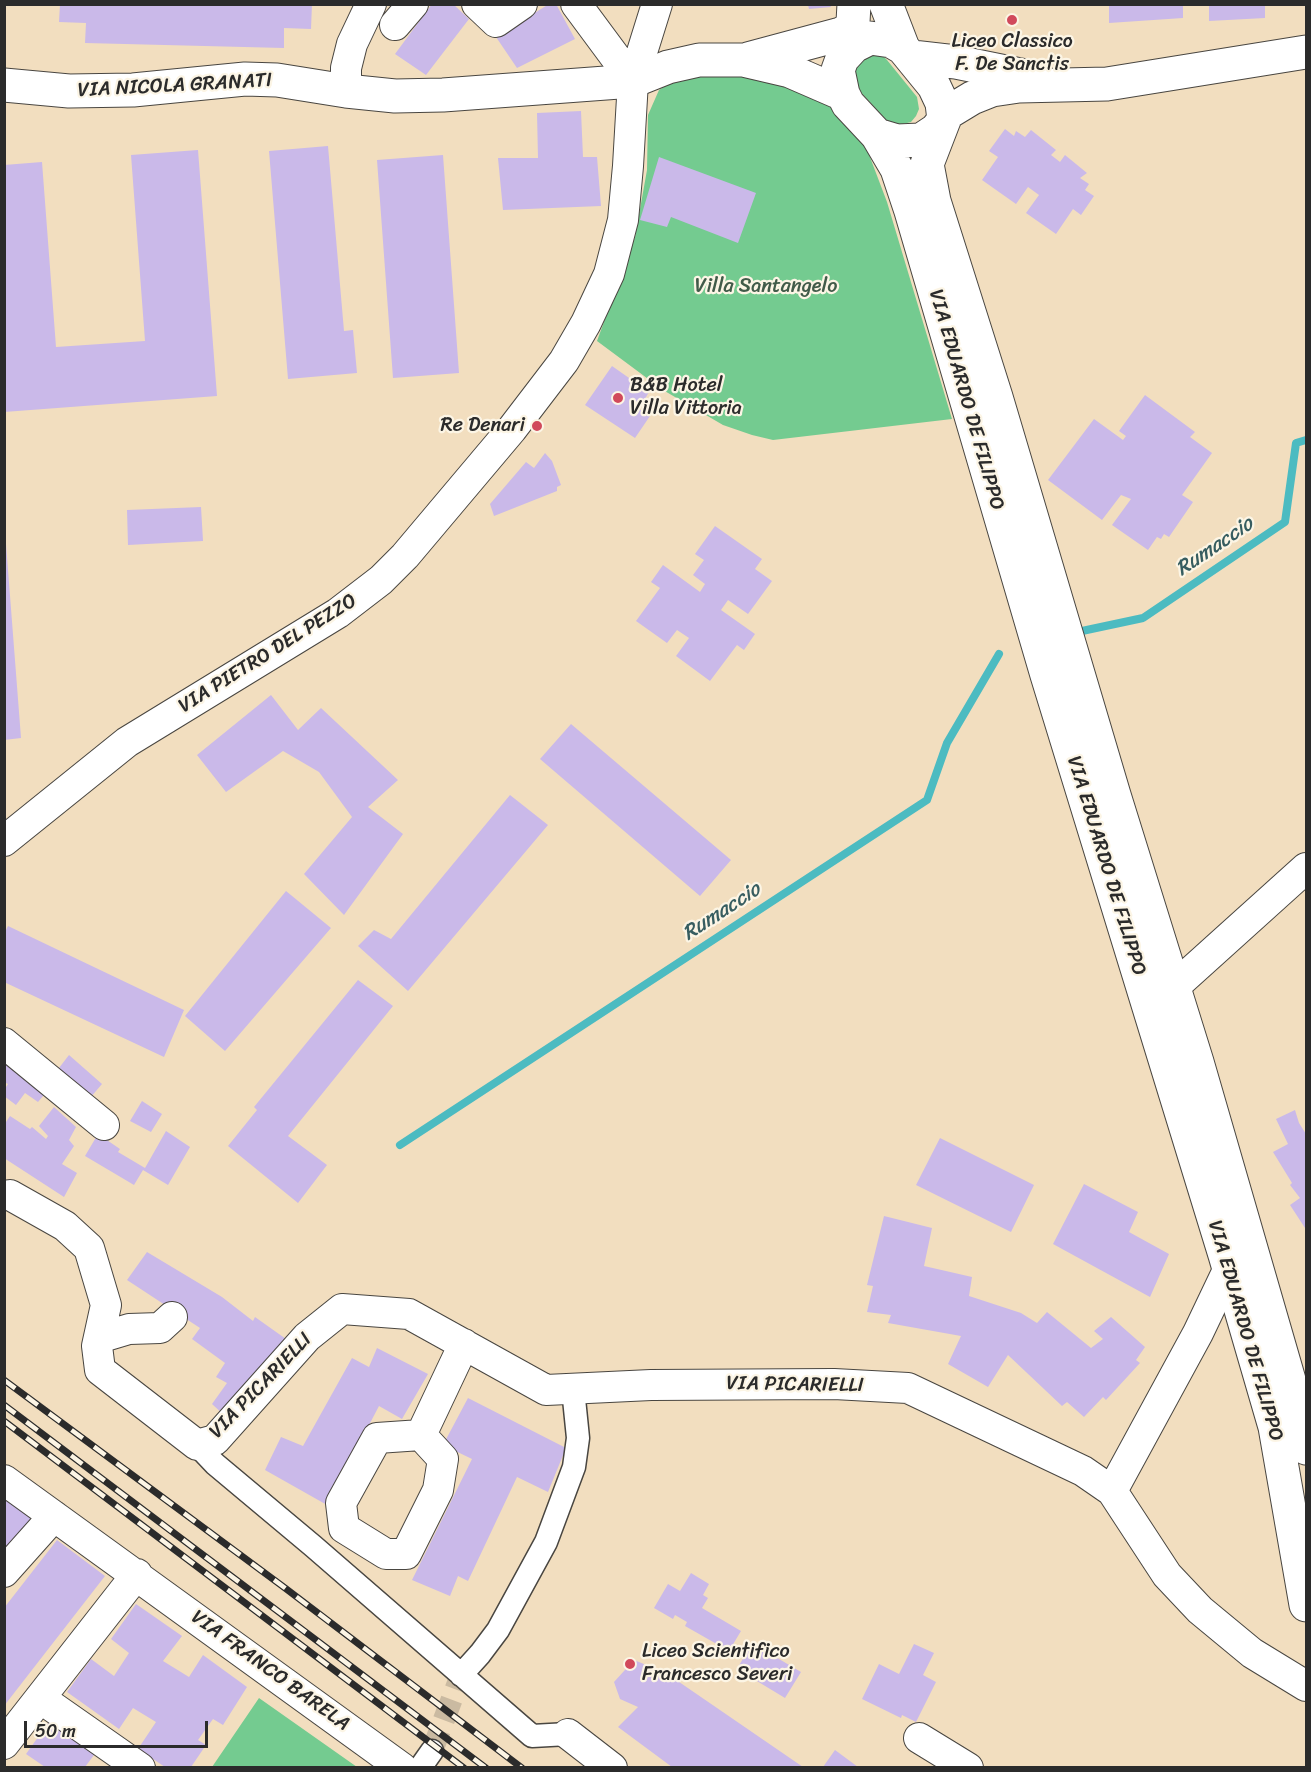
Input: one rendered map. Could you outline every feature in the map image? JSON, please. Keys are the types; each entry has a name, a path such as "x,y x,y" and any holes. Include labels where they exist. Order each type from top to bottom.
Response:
{"street":[{"path":"346,91 346,68 352,44 371,4"},
{"path":"477,4 496,22 522,4"},
{"path":"576,4 633,81"},
{"path":"588,4 633,81"},
{"path":"743,60 842,34 850,29 853,22 854,4"},
{"path":"886,4 908,52 934,86 942,103 944,117"},
{"name":"VIA PIETRO DEL PEZZO","path":"4,841 127,742 338,613 381,580 405,556 512,429 564,361 586,323 609,274 623,220 633,81 657,5"},
{"path":"1064,84 908,52 891,41 870,38 854,46 842,59 838,70 843,94 848,104 877,135 897,141 921,140 936,130 944,117 972,98 992,90 1019,86 1117,83 1306,52"},
{"path":"633,81 668,67 699,60 743,60 790,71 843,94"},
{"name":"VIA NICOLA GRANATI","path":"4,85 69,91 133,90 245,79 277,80 394,96 633,81"},
{"name":"VIA EDUARDO DE FILIPPO","path":"944,117 927,164 934,201 996,397 1114,795 1174,987 1244,1222 1300,1418 1306,1448"},
{"name":"VIA EDUARDO DE FILIPPO","path":"877,135 897,169 1047,675 1229,1268 1275,1427 1306,1605"},
{"path":"1174,987 1306,868"},
{"path":"4,1044 104,1125"},
{"path":"10,1195 65,1226 89,1248 106,1305 92,1354"},
{"path":"1113,1491 1198,1333 1229,1268"},
{"name":"VIA PICARIELLI","path":"92,1354 197,1445 215,1440 307,1337 342,1309 410,1314 546,1390 651,1385 834,1384 908,1388 1083,1471 1113,1491 1167,1575 1200,1611 1252,1653 1306,1686"},
{"path":"92,1354 129,1329 160,1328 172,1317"},
{"path":"421,1435 464,1344"},
{"path":"461,1675 498,1630 546,1542 574,1467 578,1438 573,1389"},
{"path":"197,1445 215,1464 532,1736 568,1734 612,1767"},
{"name":"VIA FRANCO BARELA","path":"4,1480 402,1767"},
{"path":"4,1572 54,1516"},
{"path":"4,1744 137,1574"},
{"path":"40,1698 140,1767"},
{"path":"919,1738 968,1767"}],"green space":[{"path":"869,52 883,56 917,97 919,109 911,122 895,126 887,121 857,88 854,68"},
{"name":"Villa Santangelo","path":"747,71 833,99 865,144 887,202 952,419 773,440 723,425 663,390 597,341 635,237 647,170 648,115 659,90 678,77"},
{"path":"259,1698 357,1767 212,1767"}],"building":[{"path":"60,4 312,4 311,29 284,28 284,48 85,43 86,23 59,22"},
{"path":"432,4 453,4 469,19 426,75 395,54"},
{"path":"549,4 556,4 575,39 517,68 496,37"},
{"path":"1109,4 1183,4 1183,18 1109,23"},
{"path":"1209,4 1265,4 1265,18 1209,21"},
{"path":"808,5 830,5 831,7 809,9"},
{"path":"581,111 583,157 597,157 601,206 503,210 498,158 538,158 537,113"},
{"path":"1005,129 1014,136 1016,131 1025,137 1031,130 1056,150 1051,155 1060,162 1065,155 1087,173 1080,178 1089,184 1085,190 1094,196 1081,215 1073,209 1056,234 1026,213 1039,195 1028,187 1016,204 982,180 998,157 989,151"},
{"path":"328,146 344,331 353,330 357,373 288,379 269,151"},
{"path":"198,150 217,396 4,412 4,165 42,162 56,347 145,341 131,155"},
{"path":"443,155 459,373 393,378 377,160"},
{"path":"659,157 756,193 738,243 671,217 667,227 640,220"},
{"name":"B&B Hotel Villa Vittoria","path":"612,366 649,392 639,409 650,416 635,438 585,405"},
{"path":"1145,395 1195,432 1190,437 1212,453 1182,495 1193,502 1169,537 1164,534 1161,539 1157,537 1148,550 1112,525 1131,499 1121,495 1102,520 1048,480 1094,419 1123,440 1126,436 1119,431"},
{"path":"545,453 552,461 561,485 557,487 557,491 494,516 490,504 526,462 534,468"},
{"path":"201,507 203,541 128,545 127,510"},
{"path":"715,526 762,559 755,569 772,581 748,614 728,600 721,610 755,634 744,650 737,645 710,681 676,656 689,638 677,630 667,643 636,621 660,588 651,582 663,565 700,592 705,584 693,575 704,560 695,554"},
{"path":"4,544 6,544 21,738 4,740"},
{"path":"271,695 298,730 321,708 398,780 368,807 403,834 344,915 304,874 352,817 319,772 283,751 226,792 197,755"},
{"path":"571,724 731,860 700,896 540,759"},
{"path":"510,795 548,825 408,991 358,946 374,930 391,939"},
{"path":"286,891 331,928 225,1051 185,1016"},
{"path":"8,926 184,1010 164,1057 4,982 4,934"},
{"path":"358,980 393,1006 288,1136 327,1165 298,1203 228,1146 257,1110 254,1107"},
{"path":"4,1046 53,1084 38,1102 25,1093 16,1105 4,1096 4,1090 8,1084 4,1082"},
{"path":"69,1055 102,1084 84,1105 52,1077"},
{"path":"142,1101 162,1114 151,1132 130,1121"},
{"path":"54,1107 76,1127 69,1140 74,1146 62,1164 77,1173 64,1197 4,1158 4,1125 10,1116 30,1129 32,1127 46,1139 48,1136 39,1126"},
{"path":"1295,1110 1306,1134 1305,1228 1290,1205 1300,1198 1290,1185 1292,1183 1273,1152 1288,1144 1276,1119"},
{"path":"166,1131 190,1147 168,1185 143,1170 134,1185 85,1156 98,1134 120,1149 118,1152 145,1168"},
{"path":"940,1138 1034,1185 1011,1232 916,1185"},
{"path":"1084,1184 1138,1212 1129,1232 1169,1254 1150,1297 1053,1244"},
{"path":"884,1216 932,1228 924,1266 972,1277 969,1296 1021,1313 1037,1323 1047,1312 1091,1348 1103,1339 1094,1331 1111,1317 1145,1347 1136,1360 1140,1363 1106,1400 1103,1397 1084,1417 1067,1402 1062,1406 1008,1355 988,1387 948,1364 961,1336 888,1323 891,1315 867,1312 873,1286 867,1285"},
{"path":"147,1252 222,1297 253,1321 255,1317 286,1339 224,1415 212,1404 227,1383 216,1377 225,1363 192,1339 200,1328 127,1280"},
{"path":"377,1348 428,1374 402,1419 379,1406 346,1469 343,1468 327,1505 265,1470 281,1437 303,1446 352,1358 369,1367"},
{"path":"468,1398 566,1448 548,1492 517,1477 468,1581 458,1576 450,1596 412,1580 472,1459 443,1445"},
{"path":"4,1495 33,1517 4,1552"},
{"path":"57,1540 105,1576 4,1706 4,1608"},
{"path":"691,1573 709,1584 703,1595 708,1598 702,1608 741,1631 729,1651 685,1626 687,1622 675,1615 673,1619 654,1608 668,1584 680,1591"},
{"path":"136,1604 182,1636 163,1661 189,1677 203,1655 247,1687 223,1725 213,1719 198,1740 206,1745 191,1767 165,1767 138,1749 156,1722 133,1708 119,1729 67,1692 91,1659 114,1676 129,1653 111,1639"},
{"path":"752,1643 801,1672 785,1698 737,1669"},
{"path":"914,1644 934,1653 923,1675 936,1682 916,1722 902,1715 901,1718 862,1699 879,1664 899,1674"},
{"name":"Liceo Scientifico Francesco Severi","path":"634,1660 666,1673 803,1767 672,1767 618,1727 638,1707 620,1699 614,1682"},
{"path":"51,1719 97,1751 85,1767 45,1767 26,1754"},
{"path":"835,1750 858,1767 823,1767"}],"waterway":[{"name":"Rumaccio","path":"1082,631 1143,618 1285,522 1296,443 1306,440"},
{"name":"Rumaccio","path":"400,1145 927,800 947,743 999,654"}],"tunnel":[{"path":"432,1751 461,1675"}],"railway":[{"path":"4,1380 285,1588 522,1768"},
{"path":"4,1405 486,1768"},
{"path":"4,1421 464,1768"}],"place":[{"name":"Liceo Classico F. De Sanctis","path":"1012,20"},
{"name":"B&B Hotel Villa Vittoria","path":"618,398"},
{"name":"Re Denari","path":"537,426"},
{"name":"Liceo Scientifico Francesco Severi","path":"630,1664"}]}
